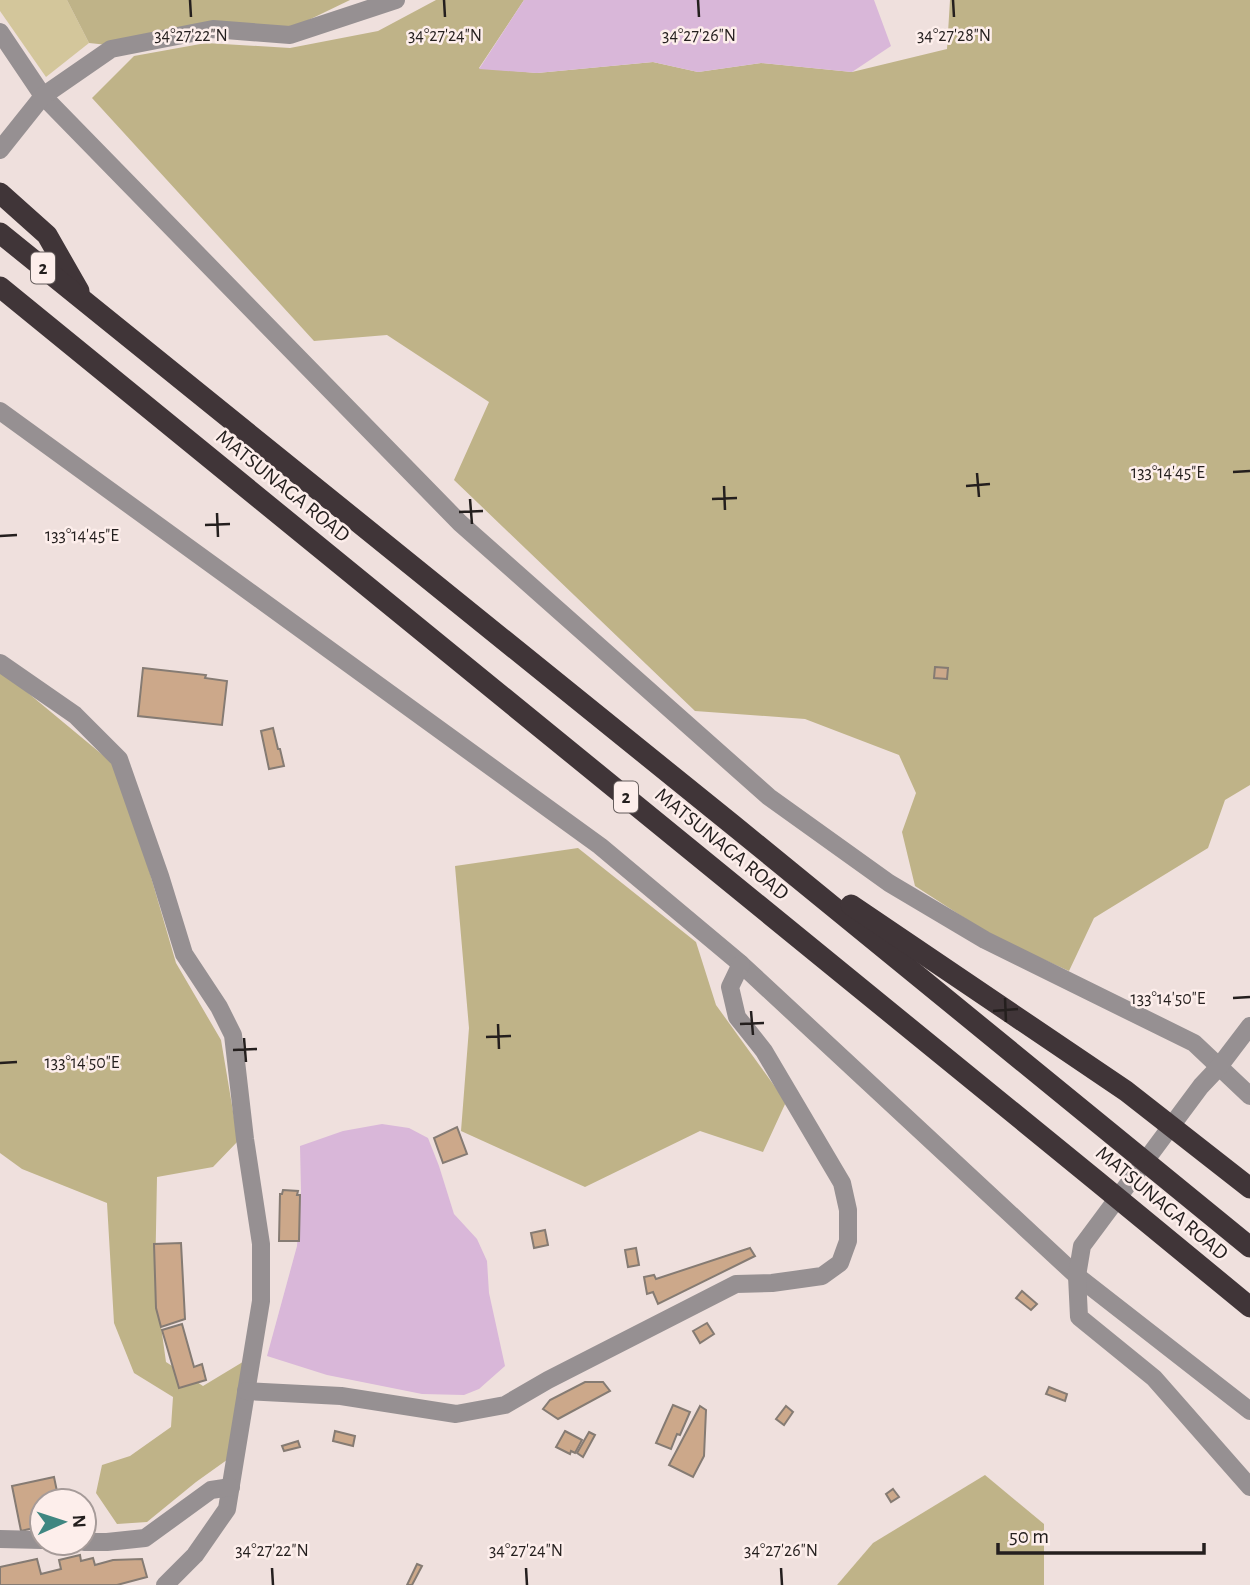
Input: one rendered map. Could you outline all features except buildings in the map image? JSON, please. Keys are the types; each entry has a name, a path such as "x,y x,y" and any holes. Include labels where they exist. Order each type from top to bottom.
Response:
{"highway":[{"path":"0,193 47,235 85,303"},
{"name":"MATSUNAGA ROAD","path":"0,233 1250,1247"},
{"name":"MATSUNAGA ROAD","path":"0,287 1250,1307"},
{"path":"733,825 1126,1091 1250,1188"}],"street":[{"path":"0,150 43,96 111,49 213,29 290,34 396,0"},
{"path":"0,32 43,96 460,523 768,797 889,883 985,940 1194,1043 1250,1096"},
{"path":"0,411 600,846 741,964 1077,1276 1250,1411"},
{"path":"0,663 75,715 120,760 184,954 219,1007 233,1035 261,1244 261,1301 227,1508 195,1555 164,1585"},
{"path":"246,1391 341,1396 456,1414 505,1405 548,1380 736,1284 772,1283 821,1276 840,1264 848,1241 848,1210 842,1183 764,1051 737,1017 730,987 741,964"},
{"path":"1250,1026 1201,1086 1082,1246 1077,1276 1079,1317 1154,1378 1250,1487"},
{"path":"98,1542 145,1538 211,1490 231,1487"},
{"path":"0,1539 28,1540"}],"shaded area":[{"path":"0,0 67,0 89,43 46,77 0,11"},
{"path":"67,0 350,0 292,28 108,45 89,43"},
{"path":"436,0 524,0 479,68 537,73 653,62 698,72 761,63 852,72 947,49 950,0 1250,0 1250,785 1225,800 1208,848 1094,918 1069,971 994,937 915,886 902,832 916,793 899,755 805,719 695,711 454,480 489,402 387,335 314,341 92,98 134,56 206,43 290,48 378,31"},
{"path":"524,0 874,0 891,46 852,72 761,63 698,72 653,62 537,73 479,69"},
{"path":"0,673 10,678 116,766 176,963 221,1040 238,1141 213,1167 157,1177 155,1283 166,1362 203,1386 251,1357 231,1457 147,1522 117,1524 98,1496 102,1465 130,1456 171,1427 173,1397 134,1373 114,1323 107,1203 22,1169 0,1153"},
{"path":"578,848 696,942 716,1005 786,1102 763,1152 700,1131 585,1187 461,1131 469,1028 455,866"},
{"path":"382,1124 409,1128 428,1138 454,1214 477,1239 487,1261 489,1293 505,1366 479,1389 464,1395 422,1394 327,1375 267,1356 297,1246 301,1191 300,1146 343,1131"},
{"path":"985,1475 1044,1524 1044,1585 837,1585 873,1543"}]}
